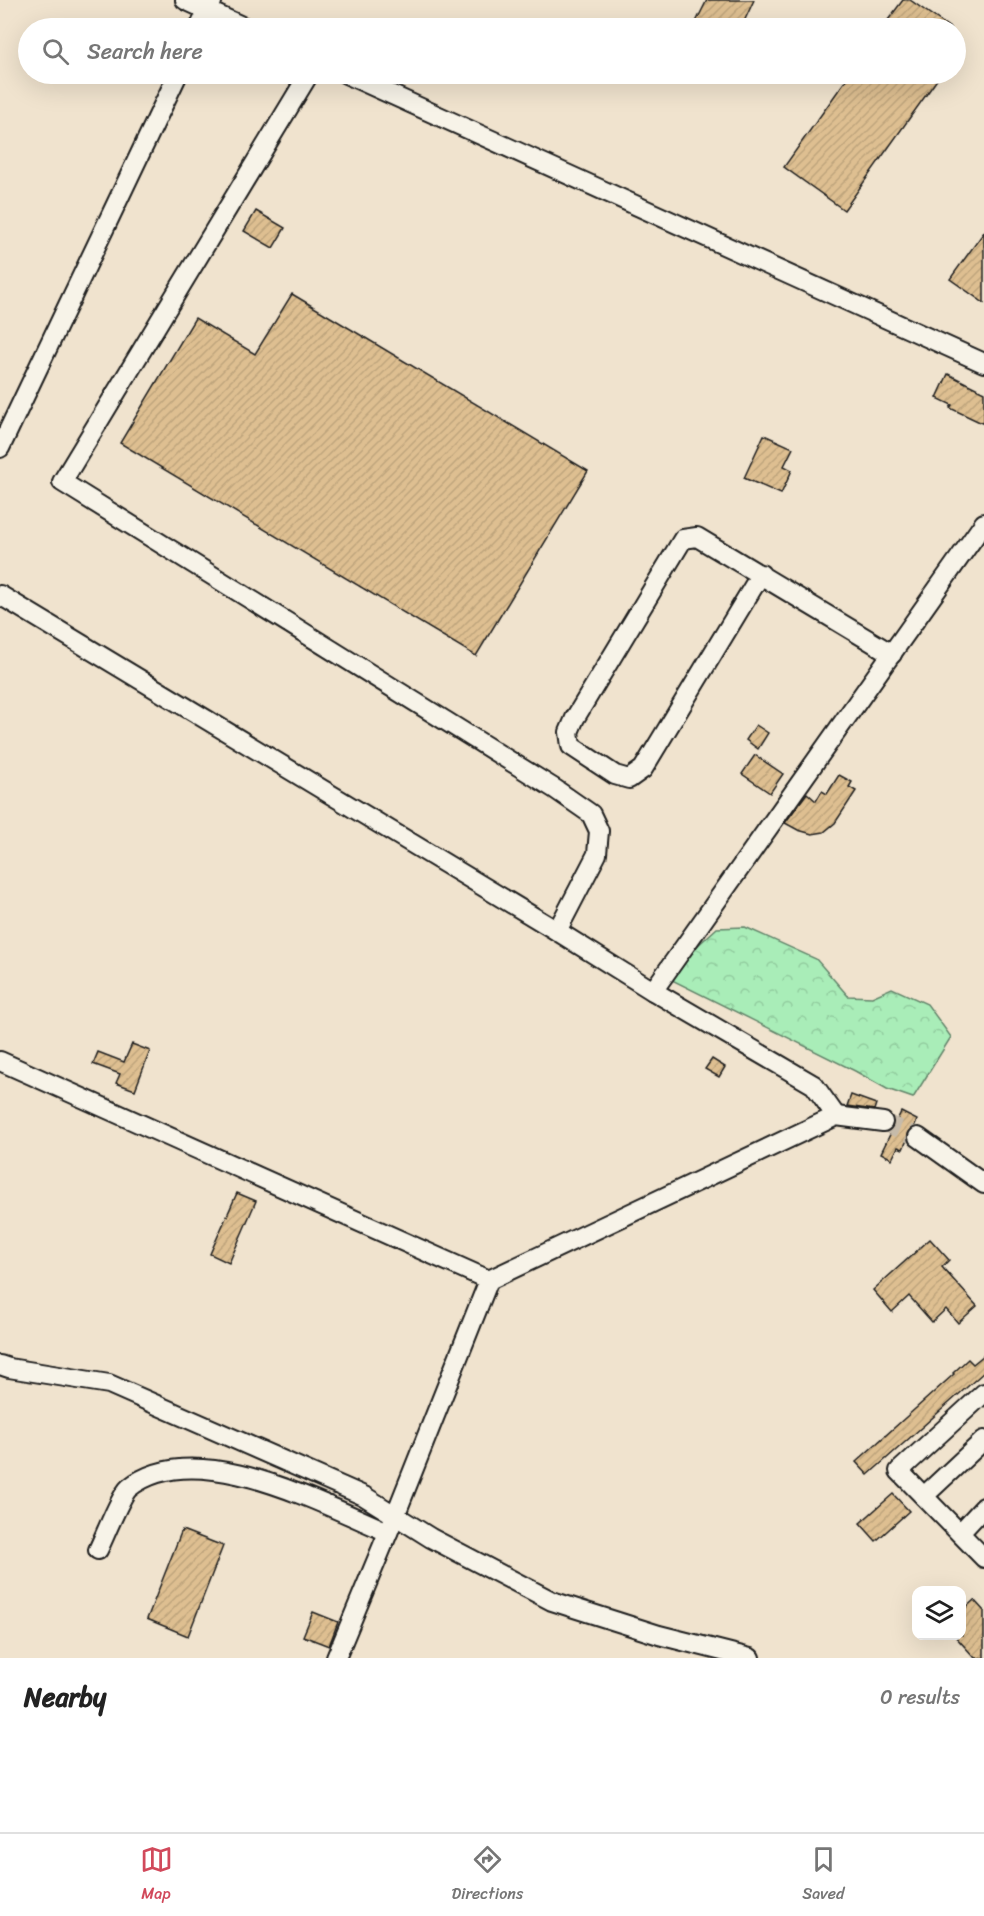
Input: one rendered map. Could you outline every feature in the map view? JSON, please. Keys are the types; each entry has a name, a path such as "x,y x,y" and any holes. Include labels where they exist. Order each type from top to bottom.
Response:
{"street":[{"path":"184,0 210,5 230,18"},
{"path":"0,448 173,84"},
{"path":"303,84 62,482 555,789 591,814 599,831 597,854 558,931"},
{"path":"368,84 984,363"},
{"path":"653,991 984,523"},
{"path":"761,574 643,769 629,779 615,775 571,746 569,732 575,718 683,539 697,537 761,574 892,654"},
{"path":"0,595 558,931 653,991 814,1085 836,1116"},
{"path":"0,1061 489,1280"},
{"path":"336,1658 489,1280 836,1116 883,1122"},
{"path":"925,1142 984,1184"},
{"path":"0,1365 109,1384 364,1496 391,1524"},
{"path":"984,1393 899,1471 984,1558"},
{"path":"924,1496 984,1440"},
{"path":"98,1550 127,1489 152,1476 183,1468 229,1472 260,1479 431,1538 552,1601 659,1635 750,1658"},
{"path":"960,1533 984,1507"}],"green space":[{"path":"745,927 816,959 848,996 872,997 892,988 927,1004 951,1037 913,1098 887,1089 672,980 695,948 717,928"}],"building":[{"path":"707,0 754,0 746,18 698,18"},
{"path":"903,0 910,0 936,18 890,18"},
{"path":"843,84 934,84 844,210 784,167"},
{"path":"256,211 285,228 273,248 244,231"},
{"path":"984,232 984,303 950,279"},
{"path":"292,294 588,471 476,656 120,443 195,318 255,354"},
{"path":"948,374 984,392 984,424 950,408 952,405 937,398"},
{"path":"764,435 793,448 784,466 792,470 781,494 744,478"},
{"path":"756,725 768,733 758,749 746,740"},
{"path":"755,755 783,774 770,793 742,774"},
{"path":"839,775 852,782 849,787 856,791 835,823 824,832 812,834 785,823 807,793 816,801 822,791 827,794"},
{"path":"132,1044 150,1051 135,1090 116,1083 120,1074 93,1064 98,1052 124,1062"},
{"path":"712,1059 725,1067 719,1077 705,1069"},
{"path":"851,1095 876,1104 874,1110 847,1106"},
{"path":"901,1112 917,1120 909,1131 903,1149 898,1147 892,1159 881,1153"},
{"path":"237,1193 256,1201 229,1263 210,1254"},
{"path":"930,1239 949,1260 942,1267 977,1306 958,1323 946,1309 932,1322 909,1296 892,1312 873,1290"},
{"path":"984,1355 984,1372 868,1475 856,1462 968,1359 973,1364"},
{"path":"893,1494 909,1511 876,1541 860,1523"},
{"path":"182,1530 223,1546 188,1636 147,1619"},
{"path":"974,1600 984,1611 984,1658 975,1658 959,1640 966,1640 966,1607"},
{"path":"313,1612 338,1622 329,1646 303,1636"}],"tunnel":[{"path":"883,1122 918,1137"}]}
